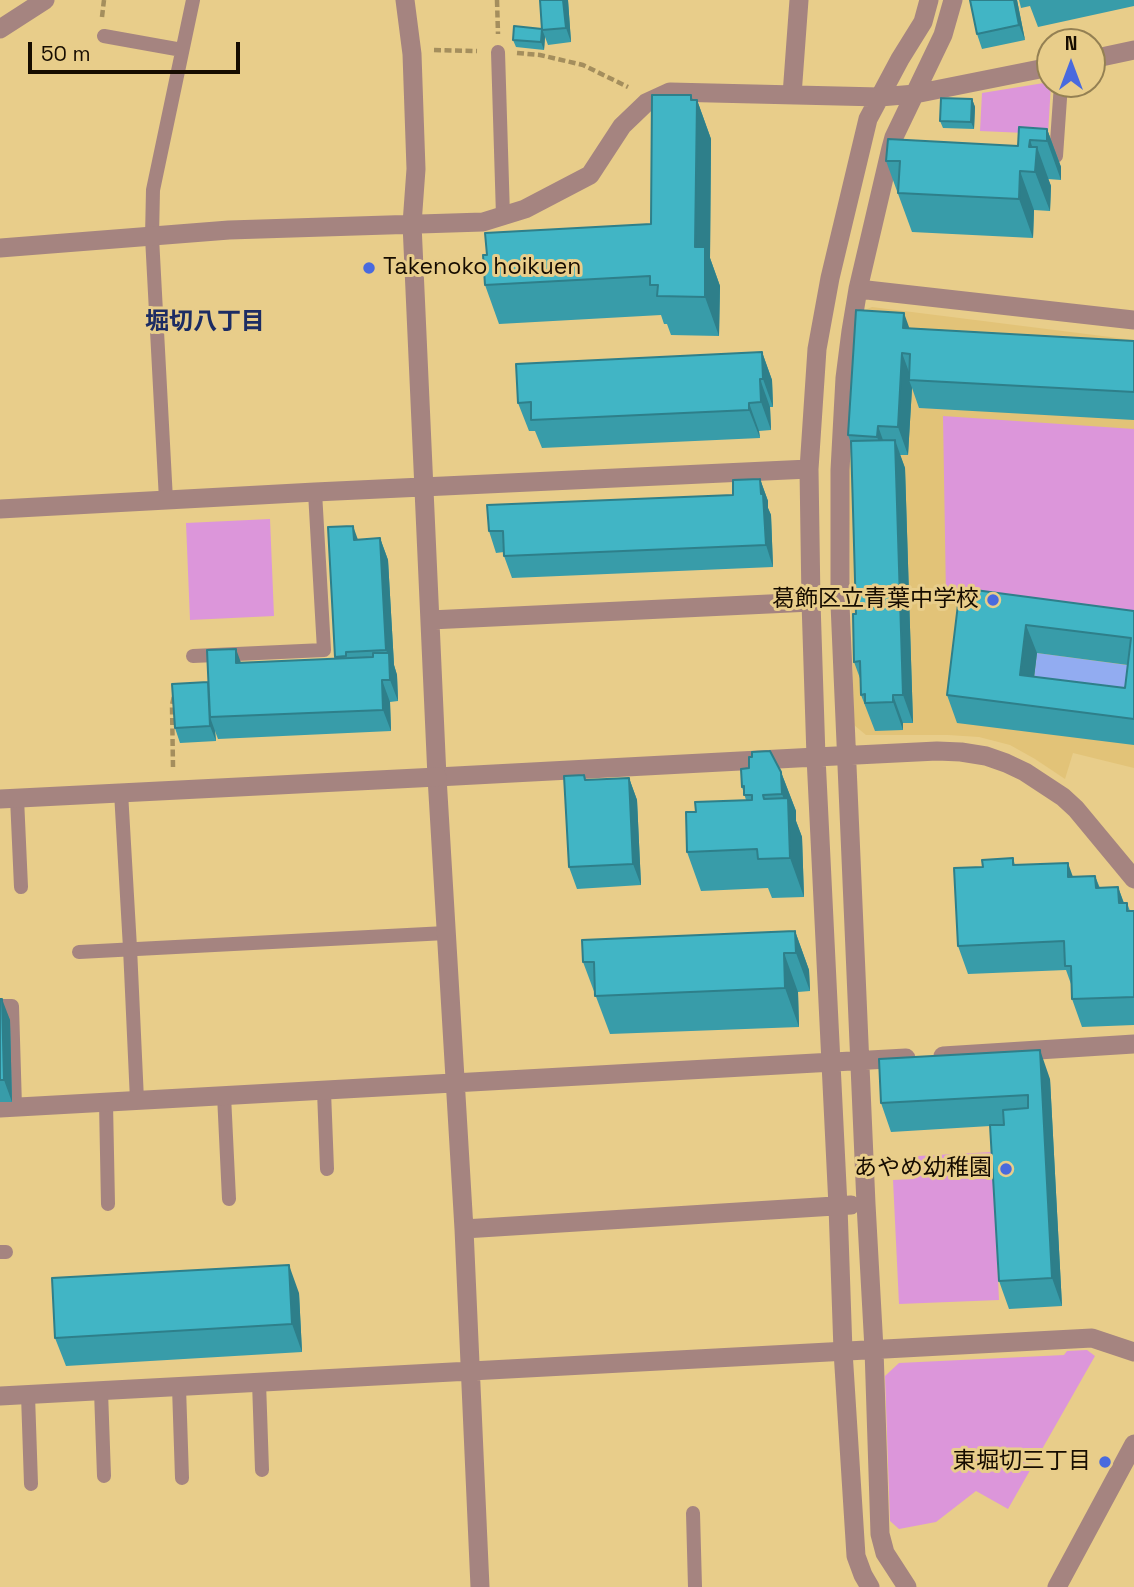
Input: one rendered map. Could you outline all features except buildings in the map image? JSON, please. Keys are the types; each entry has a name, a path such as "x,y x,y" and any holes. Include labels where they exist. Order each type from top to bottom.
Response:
{"street":[{"path":"0,29 45,0"},
{"path":"405,0 412,50 416,169 412,224 437,777 464,1229 480,1587"},
{"path":"792,95 799,0"},
{"path":"870,1587 856,1556 843,1351 816,757 809,469 817,349 830,278 868,119 923,22 929,0"},
{"path":"906,1587 885,1553 880,1534 840,604 839,470 851,331 858,289 898,148 894,137 943,35 953,0"},
{"path":"1106,56 1134,50"},
{"path":"0,248 229,230 484,222 525,209 590,175 622,126 646,103 670,92 880,97 915,94 1036,70"},
{"path":"858,289 1134,320"},
{"path":"0,509 809,469"},
{"path":"430,620 811,602"},
{"path":"9,798 937,751 961,752 1006,763 1063,797 1134,879"},
{"path":"7,1107 1134,1044"},
{"path":"464,1229 866,1204"},
{"path":"0,1396 1092,1338 1134,1352"},
{"path":"1057,1587 1134,1444"}],"lane":[{"path":"166,500 152,237 153,190 193,0"},
{"path":"104,36 182,50"},
{"path":"498,52 503,216"},
{"path":"1028,154 1056,156 1060,98"},
{"path":"193,656 324,650 315,492"},
{"path":"121,792 137,1100"},
{"path":"9,798 21,887"},
{"path":"79,951 446,933"},
{"path":"0,1006 12,1006 7,1107"},
{"path":"324,1091 327,1168"},
{"path":"225,1096 229,1199"},
{"path":"106,1103 108,1204"},
{"path":"259,1382 262,1470"},
{"path":"179,1387 182,1478"},
{"path":"102,1391 104,1476"},
{"path":"28,1395 31,1484"},
{"path":"693,1513 695,1587"}],"path":[{"path":"497,0 498,52"},
{"path":"412,50 540,55 583,65 652,100"},
{"path":"174,789 172,705 175,693"}],"shaded area":[{"path":"1036,84 1036,98 1050,98 1048,134 980,131 982,93"},
{"name":"葛飾区立青葉中学校","path":"872,307 1134,340 1134,768 1073,753 1065,779 1010,745 979,737 866,735 854,725 848,475 862,311"},
{"path":"943,416 1134,429 1134,621 946,597"},
{"path":"270,519 274,616 190,620 186,523"},
{"path":"992,1152 999,1300 899,1304 893,1180 914,1179 918,1156"},
{"path":"1087,1350 1095,1356 1008,1509 976,1491 936,1522 899,1529 890,1521 885,1376 899,1363 1064,1355 1067,1351"}],"water":[{"path":"1037,653 1134,666 1134,716 1031,703"}],"place":[{"name":"Takenoko hoikuen","path":"369,268"},
{"name":"葛飾区立青葉中学校","path":"993,600"},
{"name":"あやめ幼稚園","path":"1006,1169"},
{"name":"東堀切三丁目","path":"1105,1462"}],"district":[{"name":"堀切八丁目","path":"205,322"}]}
